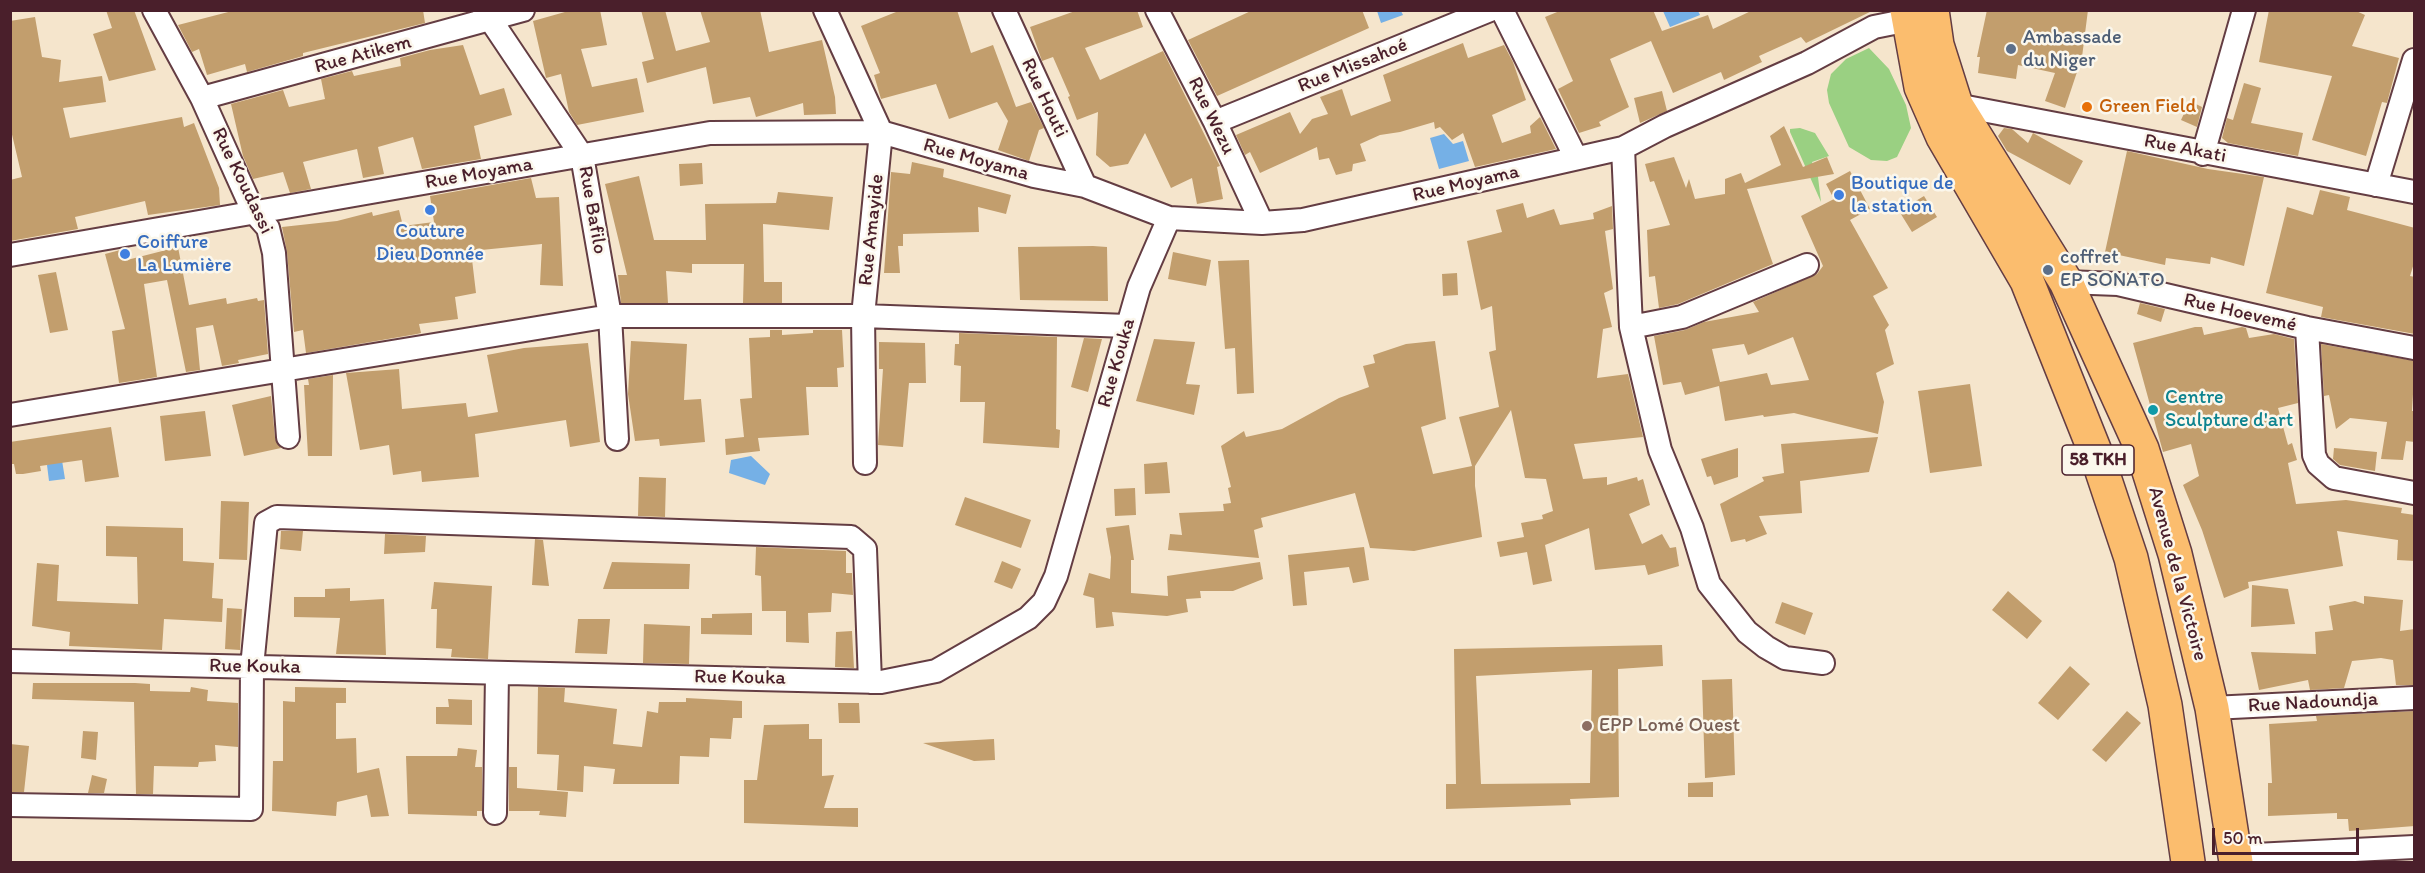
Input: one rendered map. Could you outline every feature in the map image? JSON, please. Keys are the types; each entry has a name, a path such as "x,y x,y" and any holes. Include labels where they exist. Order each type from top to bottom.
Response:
{"highway":[{"name":"58 TKH","path":"1920,14 1914,57 1921,87 1943,136 2027,281 2098,459 2131,558 2151,636 2165,705 2188,862"},
{"name":"Avenue de la Victoire","path":"1920,14 1937,45 1956,105 2066,282 2142,449 2175,555 2212,708 2235,860"}],"street":[{"name":"Rue Koudassi","path":"154,10 202,98 254,211 268,228 274,252 285,370 288,437"},
{"name":"Rue Atikem","path":"202,98 487,16 523,10"},
{"path":"825,10 881,132"},
{"name":"Rue Houti","path":"1004,10 1085,186"},
{"name":"Rue Wezu","path":"1157,10 1215,122 1262,223"},
{"name":"Rue Missahoé","path":"1215,122 1490,10"},
{"path":"1502,10 1576,158"},
{"path":"2203,153 2244,10"},
{"name":"Rue Moyama","path":"10,255 710,133 881,132 1034,176 1085,186 1169,218 1262,223 1327,217 1623,148 1665,126 1807,63 1874,27 1920,14"},
{"name":"Rue Bafilo","path":"487,16 582,156 610,316 616,440"},
{"path":"2376,185 2415,60"},
{"name":"Rue Akati","path":"1956,105 2415,192"},
{"name":"Rue Amayide","path":"865,463 863,316 881,132"},
{"path":"1623,148 1631,327 1660,450 1692,528 1709,584 1747,632 1766,647 1785,658 1822,663"},
{"name":"Rue Kouka","path":"10,661 870,682 909,678 936,671 1028,618 1044,602 1056,576 1139,287 1169,218"},
{"path":"1631,327 1682,317 1807,265"},
{"name":"Rue Hoevemé","path":"2066,282 2118,284 2307,328 2415,348"},
{"path":"10,415 610,316 863,316 1127,327"},
{"path":"2307,328 2314,455 2318,464 2334,478 2415,493"},
{"path":"10,805 251,809 252,667 266,524 277,517 851,537 857,539 865,549 870,682"},
{"path":"495,813 497,673"},
{"name":"Rue Nadoundja","path":"2212,708 2415,698"},
{"path":"2235,860 2415,847"}],"green space":[{"path":"1869,48 1889,69 1906,105 1911,128 1897,157 1887,161 1871,160 1849,147 1829,103 1827,90 1831,74 1846,59"},
{"path":"1800,128 1815,133 1829,156 1812,162 1818,177 1821,202 1790,132 1790,129"}],"water":[{"path":"1377,11 1401,11 1403,15 1381,23"},
{"path":"1663,11 1698,11 1700,15 1670,27"},
{"path":"1444,134 1453,144 1463,141 1469,161 1439,169 1430,138"},
{"path":"61,454 65,479 49,481 47,465"},
{"path":"751,456 770,474 765,485 729,473 731,460"}],"building":[{"path":"106,10 134,10 156,70 109,81 93,34 112,28"},
{"path":"236,10 423,10 425,23 303,53 303,56 247,72 245,64 207,75 199,49 192,52 178,25"},
{"path":"572,10 600,10 607,45 581,49 592,87 637,78 644,112 577,125 569,112 561,74 546,78 533,21"},
{"path":"641,10 665,10 676,51 710,42 700,10 760,10 769,52 822,40 835,97 836,114 804,115 803,103 756,117 750,97 713,104 706,67 647,83 642,62 654,59"},
{"path":"901,10 957,10 971,53 993,45 1016,107 1031,102 1044,128 1039,130 1029,161 998,150 1008,121 997,102 949,119 936,84 881,99 874,75 880,73 861,26"},
{"path":"1078,10 1137,10 1143,27 1085,48 1100,80 1163,51 1220,166 1217,167 1223,199 1197,204 1192,178 1171,188 1145,133 1128,164 1110,167 1096,155 1098,112 1077,120 1068,97 1070,96 1053,57 1042,61 1030,27"},
{"path":"1253,10 1362,10 1369,28 1217,96 1188,40"},
{"path":"1562,10 1653,10 1662,31 1708,15 1713,29 1753,10 1874,10 1806,43 1801,37 1759,56 1762,62 1724,80 1721,72 1673,93 1651,41 1610,59 1629,107 1599,122 1601,126 1579,133 1558,89 1573,81 1545,17"},
{"path":"1987,10 2088,10 2082,57 2065,108 2045,101 2055,73 2018,65 2016,79 1978,73 1980,57 1977,57"},
{"path":"2269,10 2354,10 2365,15 2352,46 2399,58 2387,103 2382,102 2366,156 2312,140 2332,76 2259,62"},
{"path":"35,17 42,57 61,60 59,82 102,76 106,102 63,108 70,138 182,117 184,127 194,123 219,188 220,205 148,215 145,201 75,217 78,229 10,241 10,180 22,177 10,126 10,21"},
{"path":"1463,43 1468,58 1504,45 1513,62 1526,100 1492,115 1502,143 1531,133 1530,126 1540,117 1556,149 1475,167 1463,133 1452,140 1440,127 1435,129 1434,122 1380,135 1360,144 1366,161 1353,164 1352,171 1336,175 1329,158 1319,160 1317,147 1260,173 1250,152 1245,155 1236,135 1290,112 1300,134 1312,119 1328,114 1320,97 1342,89 1351,116 1391,101 1383,75"},
{"path":"463,45 480,95 504,88 512,115 474,126 481,159 422,169 413,137 378,147 384,174 363,178 357,149 303,162 311,189 290,193 283,172 253,179 243,156 231,104 283,90 289,107 325,99 321,79 352,71 354,76 401,66 400,58"},
{"path":"2244,83 2261,88 2251,123 2303,133 2298,156 2228,143 2222,138 2227,118 2233,120"},
{"path":"1662,91 1667,111 1640,123 1634,98"},
{"path":"2190,101 2202,107 2197,127 2181,120"},
{"path":"1784,126 1803,167 1827,157 1834,174 1747,189 1773,264 1678,304 1659,308 1655,276 1649,277 1647,230 1670,225 1654,181 1650,182 1645,164 1674,157 1686,188 1689,179 1695,199 1725,194 1725,179 1741,173 1745,183 1781,165 1770,136"},
{"path":"2004,128 2012,129 2028,143 2033,133 2083,161 2070,185 2007,151 1998,136"},
{"path":"2127,151 2208,169 2264,177 2244,266 2211,257 2210,264 2166,258 2165,265 2105,252"},
{"path":"912,162 944,169 943,177 1011,195 1006,214 978,207 979,232 903,234 903,246 898,246 900,273 884,273 891,172 910,174"},
{"path":"702,163 703,184 680,186 679,164"},
{"path":"1850,171 1870,209 1850,220 1888,288 1873,296 1889,325 1885,330 1894,364 1876,373 1884,402 1878,434 1794,413 1725,421 1719,386 1685,395 1681,382 1663,385 1654,336 1685,330 1704,322 1759,312 1753,302 1817,274 1823,266 1801,216 1834,199 1826,184","holes":["1793,337 1809,380 1771,385 1767,373 1720,382 1712,349 1744,344 1748,355"]},
{"path":"639,176 654,240 706,240 705,204 776,203 778,192 833,197 829,230 763,224 764,282 782,282 782,303 743,303 744,264 692,264 692,273 666,271 668,303 621,303 618,275 627,275 605,184"},
{"path":"531,178 536,198 559,197 563,286 540,285 542,244 471,251 476,293 455,297 458,319 419,324 421,333 417,334 306,353 303,330 294,332 287,252 282,227 337,221 372,212 373,216 399,210 403,226 434,222 430,196"},
{"path":"2320,190 2350,197 2347,210 2415,228 2415,260 2410,276 2415,277 2415,334 2321,317 2323,307 2266,293 2287,207 2313,215"},
{"path":"1924,196 1937,217 1912,232 1899,211"},
{"path":"1523,203 1527,218 1554,209 1560,225 1594,219 1593,213 1612,206 1613,229 1605,231 1613,289 1604,293 1612,327 1603,329 1597,378 1628,374 1643,437 1574,444 1583,479 1607,477 1607,485 1637,477 1638,481 1643,479 1650,505 1629,514 1642,544 1662,534 1670,548 1676,547 1679,566 1648,575 1645,565 1595,570 1589,528 1545,545 1552,581 1533,585 1527,552 1500,557 1497,542 1524,537 1521,523 1543,519 1542,515 1553,511 1546,479 1525,478 1511,410 1475,466 1475,486 1482,537 1414,551 1370,548 1355,493 1261,518 1263,527 1254,530 1259,558 1168,550 1170,534 1182,535 1179,513 1224,511 1223,504 1231,503 1228,488 1231,487 1221,446 1244,431 1246,437 1282,429 1339,398 1369,387 1363,366 1375,363 1373,355 1406,344 1435,341 1446,419 1421,427 1433,474 1472,466 1459,417 1499,407 1489,352 1496,350 1492,306 1481,310 1467,241 1502,232 1496,210"},
{"path":"178,247 189,305 226,298 227,304 257,298 258,301 264,300 268,354 222,366 213,325 196,328 200,370 186,372 167,280 144,284 157,377 119,383 112,331 125,329 105,254 124,249 127,260"},
{"path":"1018,247 1107,247 1108,301 1020,300"},
{"path":"1173,252 1211,260 1206,286 1168,279"},
{"path":"1249,260 1254,393 1237,394 1235,348 1225,349 1218,261"},
{"path":"56,272 68,330 50,333 38,275"},
{"path":"1457,273 1458,295 1443,296 1442,274"},
{"path":"2140,303 2165,309 2161,322 2137,314"},
{"path":"2202,327 2204,335 2242,327 2246,328 2249,338 2274,334 2294,339 2298,403 2278,408 2288,445 2292,443 2297,460 2288,463 2296,504 2346,500 2402,508 2401,513 2415,515 2415,561 2397,560 2398,540 2337,531 2343,566 2248,582 2249,588 2224,598 2202,530 2183,485 2199,476 2191,444 2163,452 2133,343"},
{"path":"770,330 782,330 782,335 813,333 813,330 842,330 844,367 837,368 838,387 806,387 809,435 758,438 760,451 726,455 725,439 744,437 740,399 752,398 749,338 770,337"},
{"path":"959,333 1057,337 1056,429 1060,430 1059,448 983,443 985,402 960,402 961,366 954,365 955,344 959,344"},
{"path":"1084,338 1102,339 1088,392 1071,387"},
{"path":"1154,339 1195,342 1186,384 1200,385 1194,415 1136,401"},
{"path":"631,341 687,344 684,400 701,399 705,442 660,446 659,439 635,441 628,394"},
{"path":"879,342 925,343 926,383 909,383 903,447 878,445 883,369 879,369"},
{"path":"588,343 600,442 570,447 566,420 475,434 479,477 422,482 421,471 393,475 389,445 360,450 346,373 399,369 402,409 466,403 468,417 498,412 487,355 524,348"},
{"path":"2321,344 2415,361 2412,411 2415,411 2415,442 2406,441 2403,460 2381,459 2387,422 2350,418 2336,429 2329,395 2324,396"},
{"path":"333,375 332,456 308,456 304,385 309,385 308,379"},
{"path":"1970,384 1982,466 1930,473 1918,391"},
{"path":"271,396 275,438 281,448 244,456 232,405"},
{"path":"205,411 211,456 165,461 160,416"},
{"path":"111,427 119,477 85,482 82,460 40,466 41,471 23,474 16,474 14,464 10,464 10,442"},
{"path":"1878,437 1869,472 1800,481 1802,513 1759,516 1767,534 1746,542 1745,539 1731,542 1720,504 1764,481 1762,477 1784,473 1781,444"},
{"path":"1738,448 1738,477 1714,485 1711,476 1707,477 1701,459"},
{"path":"2334,448 2377,452 2375,471 2340,465 2333,459"},
{"path":"1167,462 1170,493 1145,494 1144,464"},
{"path":"639,477 666,478 665,517 638,516"},
{"path":"1135,488 1136,515 1115,516 1114,489"},
{"path":"965,497 1031,520 1021,548 955,525"},
{"path":"221,501 249,502 247,560 219,559"},
{"path":"1129,525 1134,560 1131,560 1131,593 1168,596 1167,576 1260,562 1263,579 1233,591 1200,591 1201,598 1186,599 1188,612 1167,616 1112,612 1114,626 1096,628 1094,598 1083,595 1089,573 1110,579 1111,557 1106,528"},
{"path":"106,526 183,528 183,561 214,563 212,598 223,599 222,622 164,619 162,650 69,646 70,632 32,626 37,563 59,565 57,601 138,604 137,557 106,556"},
{"path":"281,531 303,531 301,551 280,549"},
{"path":"385,534 426,536 425,552 384,554"},
{"path":"535,539 543,540 549,586 532,585"},
{"path":"756,547 846,551 846,573 852,573 853,595 832,593 831,612 808,613 809,643 786,642 786,611 762,611 761,576 755,575"},
{"path":"1364,547 1369,580 1353,583 1349,567 1304,572 1307,605 1293,606 1288,555"},
{"path":"1002,561 1021,569 1012,589 994,582"},
{"path":"612,562 690,564 689,589 603,589"},
{"path":"434,582 492,586 488,659 451,657 452,649 436,648 437,609 431,609"},
{"path":"2252,585 2288,589 2295,624 2251,627"},
{"path":"350,588 350,601 384,599 386,655 336,654 340,618 294,617 294,597 325,597 325,589"},
{"path":"2008,591 2042,621 2027,639 1992,610"},
{"path":"2364,596 2403,600 2400,631 2415,629 2415,685 2396,685 2393,660 2381,658 2352,661 2344,688 2310,690 2308,680 2259,690 2251,652 2316,654 2315,632 2333,630 2329,606 2355,601 2364,604"},
{"path":"1782,602 1813,613 1805,635 1775,623"},
{"path":"227,608 242,609 240,650 225,649"},
{"path":"752,613 752,635 701,634 701,618 712,618 712,614"},
{"path":"578,619 610,619 607,654 575,653"},
{"path":"644,624 690,626 689,664 643,663"},
{"path":"852,631 854,668 835,667 836,632"},
{"path":"1662,645 1663,666 1618,669 1619,797 1570,799 1571,805 1446,809 1446,784 1456,784 1454,649","holes":["1592,670 1590,783 1481,784 1476,676"]},
{"path":"2070,666 2090,684 2058,720 2038,703"},
{"path":"1732,679 1735,775 1705,778 1702,680"},
{"path":"33,683 135,683 150,684 150,691 190,692 191,687 208,690 207,701 238,703 238,747 215,745 216,761 199,762 198,767 154,766 153,794 136,794 134,702 32,699"},
{"path":"295,687 346,688 346,703 336,703 336,739 356,738 357,773 379,768 389,816 371,817 367,795 337,802 336,816 272,811 273,761 283,761 283,701 295,702"},
{"path":"538,687 565,688 564,702 617,709 613,744 642,747 647,711 658,713 659,702 686,702 686,698 742,701 742,718 733,718 731,739 710,738 709,757 680,756 679,784 613,784 615,769 584,766 583,792 557,790 559,755 537,754"},
{"path":"448,699 472,700 472,725 436,724 436,707 449,707"},
{"path":"838,703 859,703 860,723 839,723"},
{"path":"2127,711 2141,723 2106,762 2092,750"},
{"path":"2415,711 2415,826 2349,831 2348,819 2337,819 2337,813 2268,816 2268,783 2272,783 2269,724 2317,721 2316,716"},
{"path":"809,724 809,739 822,739 822,776 834,775 824,808 858,808 858,827 744,823 744,780 757,780 764,725"},
{"path":"83,731 98,732 96,760 81,758"},
{"path":"994,739 995,760 974,761 923,743"},
{"path":"10,744 29,746 24,792 10,792"},
{"path":"458,748 477,750 475,767 482,767 482,811 477,811 477,816 408,814 406,756 457,756"},
{"path":"509,767 517,767 517,788 568,792 566,817 539,815 540,811 509,811"},
{"path":"92,775 107,779 104,793 88,793"},
{"path":"1713,782 1713,797 1688,797 1688,783"}],"place":[{"name":"Ambassade du Niger","path":"2011,49"},
{"name":"Green Field","path":"2087,107"},
{"name":"Boutique de la station","path":"1839,195"},
{"name":"Couture Dieu Donnée","path":"430,210"},
{"name":"Coiffure La Lumière","path":"125,254"},
{"name":"coffret EP SONATO","path":"2048,270"},
{"name":"Centre Sculpture d'art","path":"2153,410"},
{"name":"EPP Lomé Ouest","path":"1587,726"}]}
